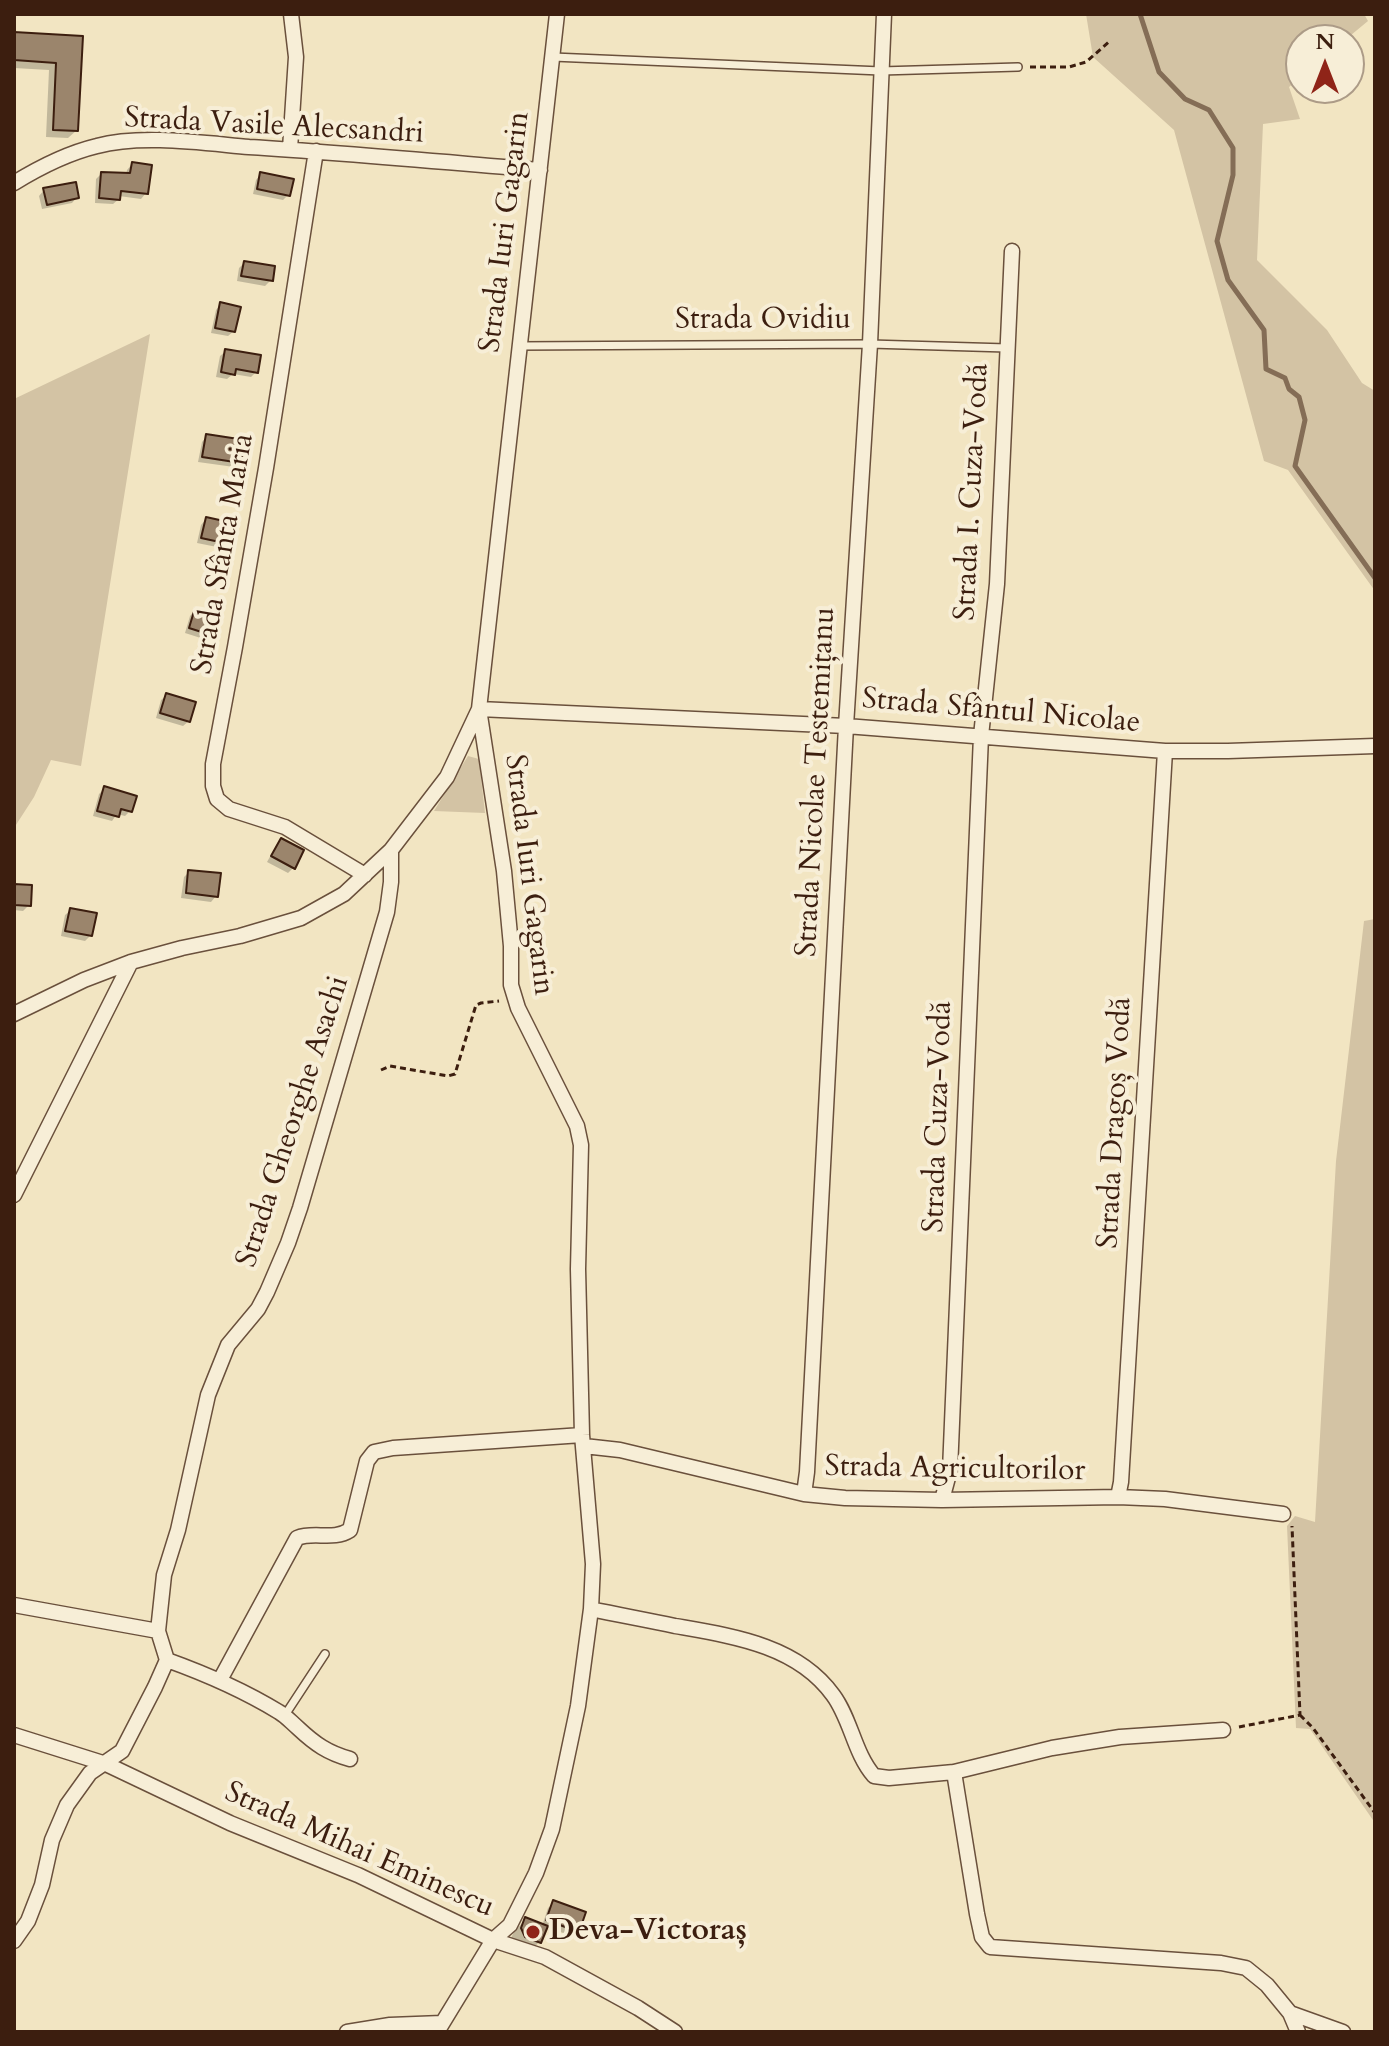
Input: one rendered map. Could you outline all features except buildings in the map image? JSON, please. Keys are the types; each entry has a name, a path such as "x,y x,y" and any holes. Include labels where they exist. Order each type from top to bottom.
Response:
{"street":[{"path":"290,149 296,57 291,14"},
{"name":"Strada Iuri Gagarin","path":"440,2028 493,1940 510,1925 536,1873 552,1829 578,1706 591,1609 593,1564 583,1440 578,1269 581,1145 577,1126 518,1008 511,985 504,871 479,709 557,14"},
{"name":"Strada Nicolae Testemițanu","path":"804,1494 870,344 884,14"},
{"name":"Strada Vasile Alecsandri","path":"14,183 68,155 99,145 137,141 290,149 540,170"},
{"name":"Strada Sfânta Maria","path":"316,151 266,468 213,764 213,786 217,799 229,809 285,827 365,875"},
{"name":"Strada I. Cuza-Vodă","path":"981,736 997,584 1012,251"},
{"path":"14,1014 84,980 131,962 301,918 344,894 391,850 447,777 479,709"},
{"name":"Strada Sfântul Nicolae","path":"479,709 846,726 1165,751 1375,746"},
{"name":"Strada Cuza-Vodă","path":"942,1500 950,1470 981,736"},
{"name":"Strada Dragoș Vodă","path":"1118,1497 1165,751"},
{"name":"Strada Gheorghe Asachi","path":"167,1660 158,1631 164,1575 178,1530 208,1395 228,1345 258,1309 267,1292 300,1208 387,912 391,850"},
{"path":"14,1195 131,962"},
{"name":"Strada Agricultorilor","path":"220,1680 297,1538 306,1534 340,1536 350,1530 367,1461 374,1452 393,1448 583,1440 804,1494 942,1500 1118,1497 1165,1499 1283,1514"},
{"path":"14,1605 158,1631"},
{"path":"591,1609 728,1636 762,1645 795,1660 818,1677 835,1697 865,1765 874,1776 889,1778 954,1772 1052,1748 1120,1737 1223,1730"},
{"path":"14,1941 28,1921 42,1885 52,1840 67,1805 90,1773 122,1751 167,1660 220,1680 285,1715 299,1730 330,1753 350,1759"},
{"name":"Strada Mihai Eminescu","path":"14,1735 106,1764 230,1823 358,1875 493,1940 545,1957 675,2032"},
{"path":"954,1772 977,1914 982,1937 990,1947 1221,1963 1246,1968 1267,1985 1290,2013 1298,2032"},
{"path":"1290,2013 1343,2032"},
{"path":"347,2032 390,2025 440,2028"}],"lane":[{"path":"553,57 881,71 1018,67"},
{"name":"Strada Ovidiu","path":"519,346 870,344 1007,348"},
{"path":"285,1715 325,1654"}],"path":[{"path":"1018,67 1069,67 1086,62 1110,41"},
{"path":"381,1070 390,1066 448,1076 455,1074 476,1005 515,999"},
{"path":"1283,1514 1293,1527 1300,1715 1313,1728 1375,1813"},
{"path":"1223,1730 1300,1715"}],"shaded area":[{"path":"1086,14 1364,14 1368,21 1364,24 1285,24 1285,104 1295,104 1300,119 1263,124 1257,260 1327,330 1362,383 1375,391 1375,591 1288,470 1264,461 1174,130 1093,57"},
{"path":"150,334 81,766 51,760 34,797 14,828 14,399"},
{"path":"468,756 479,759 485,813 434,811"},
{"path":"1375,919 1375,1823 1310,1729 1296,1728 1287,1526 1295,1516 1315,1522 1336,1161 1364,921"}],"waterway":[{"path":"1140,14 1159,72 1185,99 1209,110 1233,148 1233,175 1217,241 1228,280 1264,330 1266,369 1285,378 1289,389 1299,397 1305,420 1295,466 1375,578"}],"place":[{"name":"Deva-Victoraș","path":"533,1932"}]}
